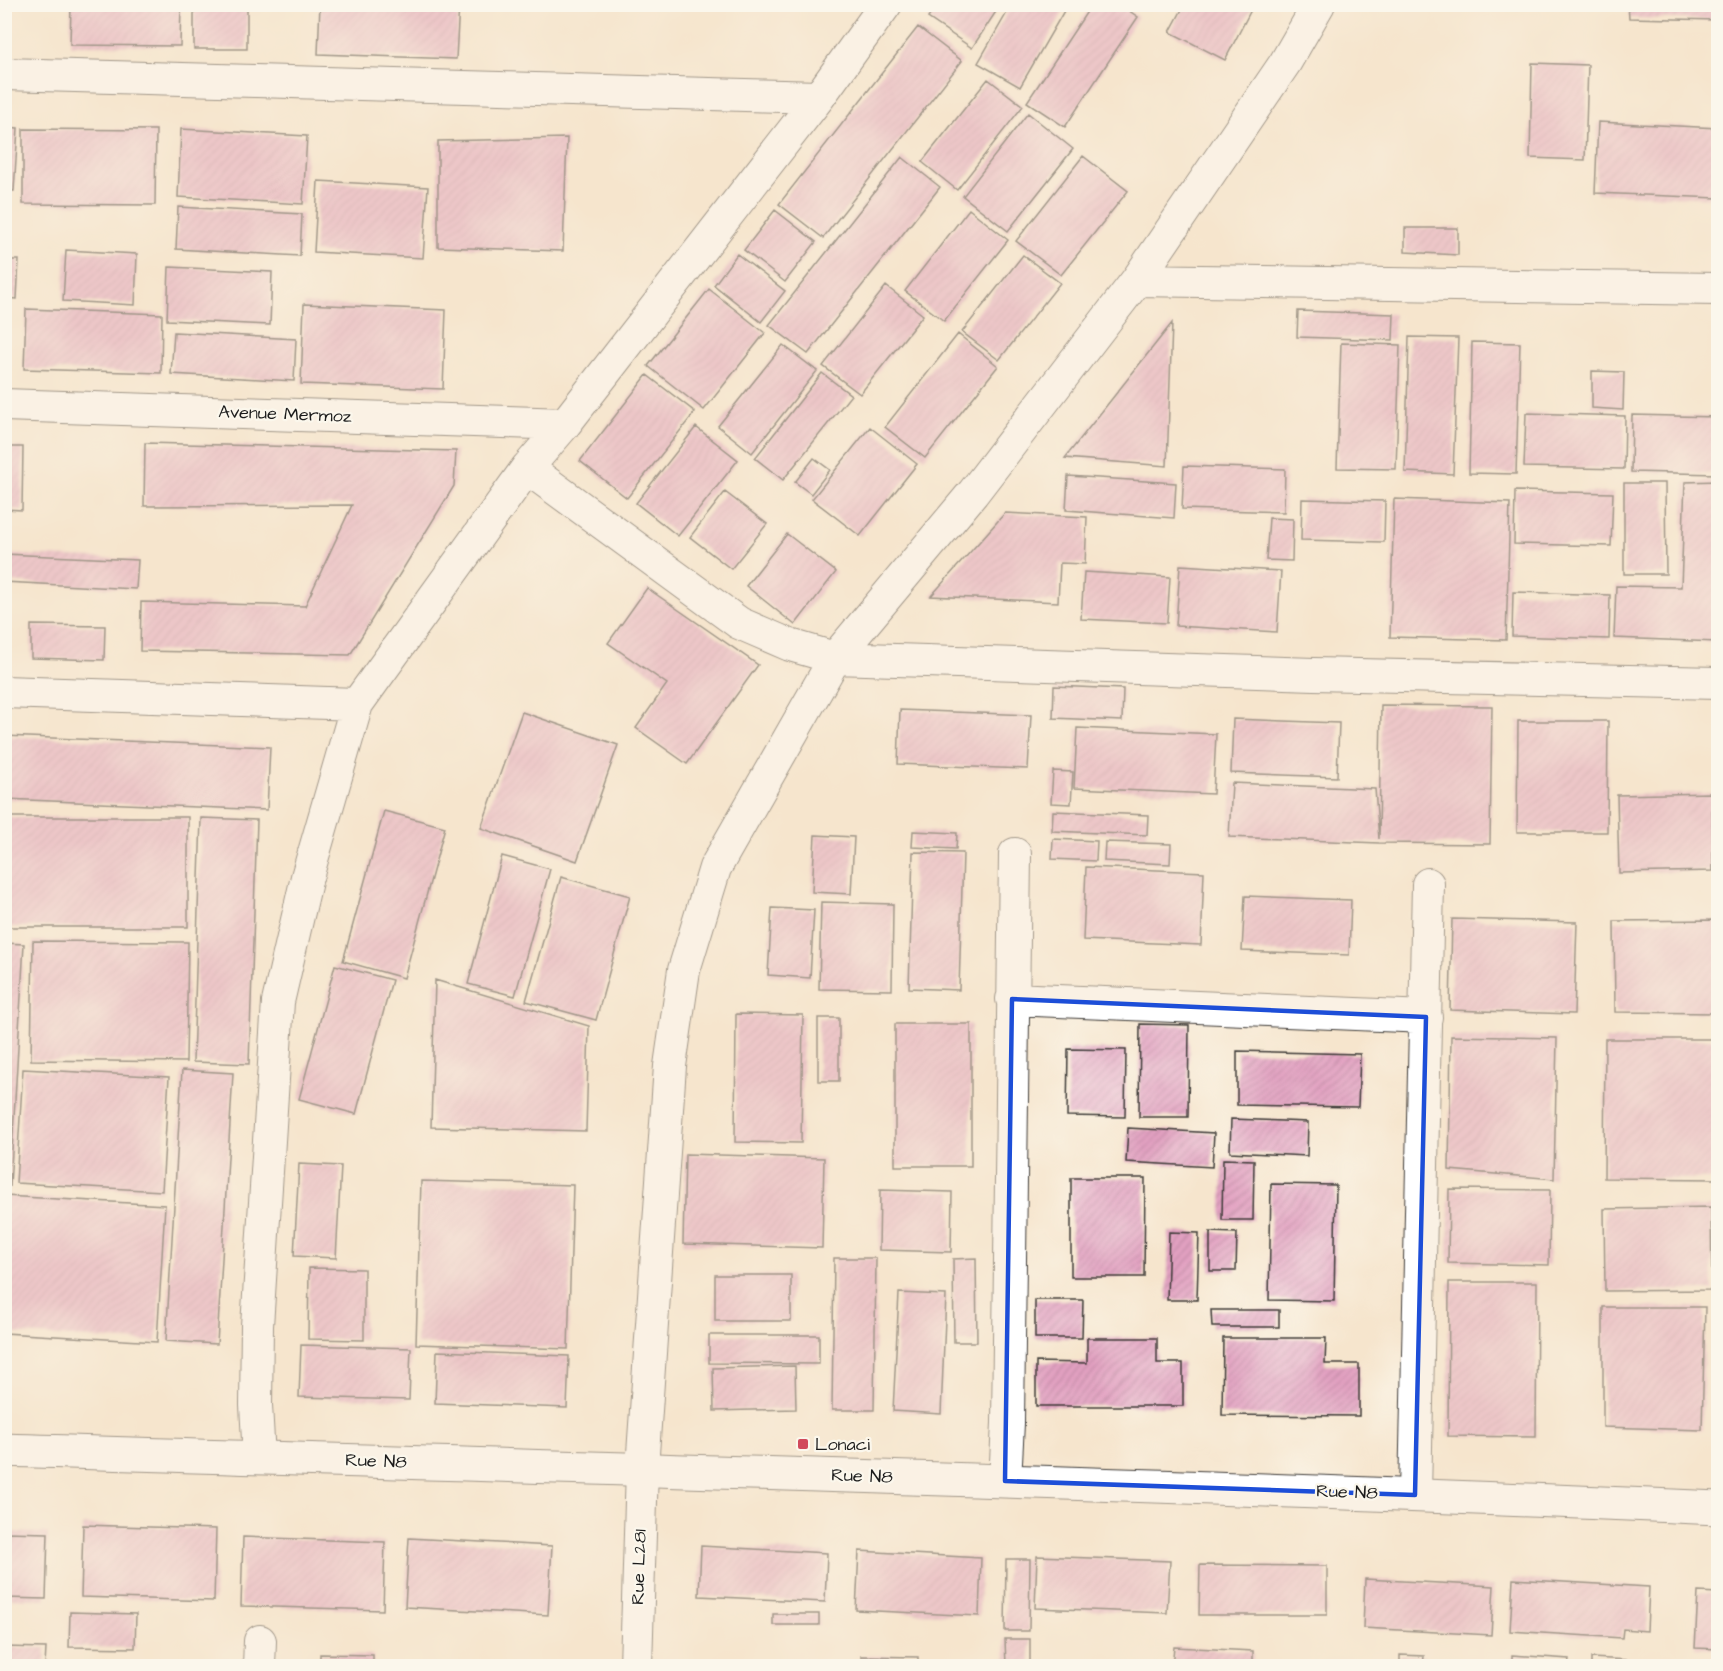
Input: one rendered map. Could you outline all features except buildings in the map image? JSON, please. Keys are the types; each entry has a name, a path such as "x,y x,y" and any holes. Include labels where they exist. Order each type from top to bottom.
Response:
{"street":[{"path":"259,1458 256,1405 257,1326 278,1002 307,877 357,704 527,468 566,424 819,97 886,4"},
{"name":"Rue L281","path":"636,1666 642,1468 670,1066 684,970 715,868 835,658 973,493 1137,280 1285,63 1319,4"},
{"path":"4,74 819,97"},
{"path":"1137,280 1719,289"},
{"name":"Avenue Mermoz","path":"4,405 566,424"},
{"path":"527,468 739,623 790,645 835,658 1719,683"},
{"path":"4,692 357,704"},
{"path":"1005,1481 1008,1423 1015,854"},
{"path":"1415,1495 1428,884"},
{"path":"1012,999 1426,1017"},
{"name":"Rue N8","path":"4,1450 642,1468 1719,1508"}],"highlighted area":[{"path":"1012,999 1426,1017 1415,1495 1005,1481"}],"place":[{"name":"Lonaci","path":"803,1444"}]}
